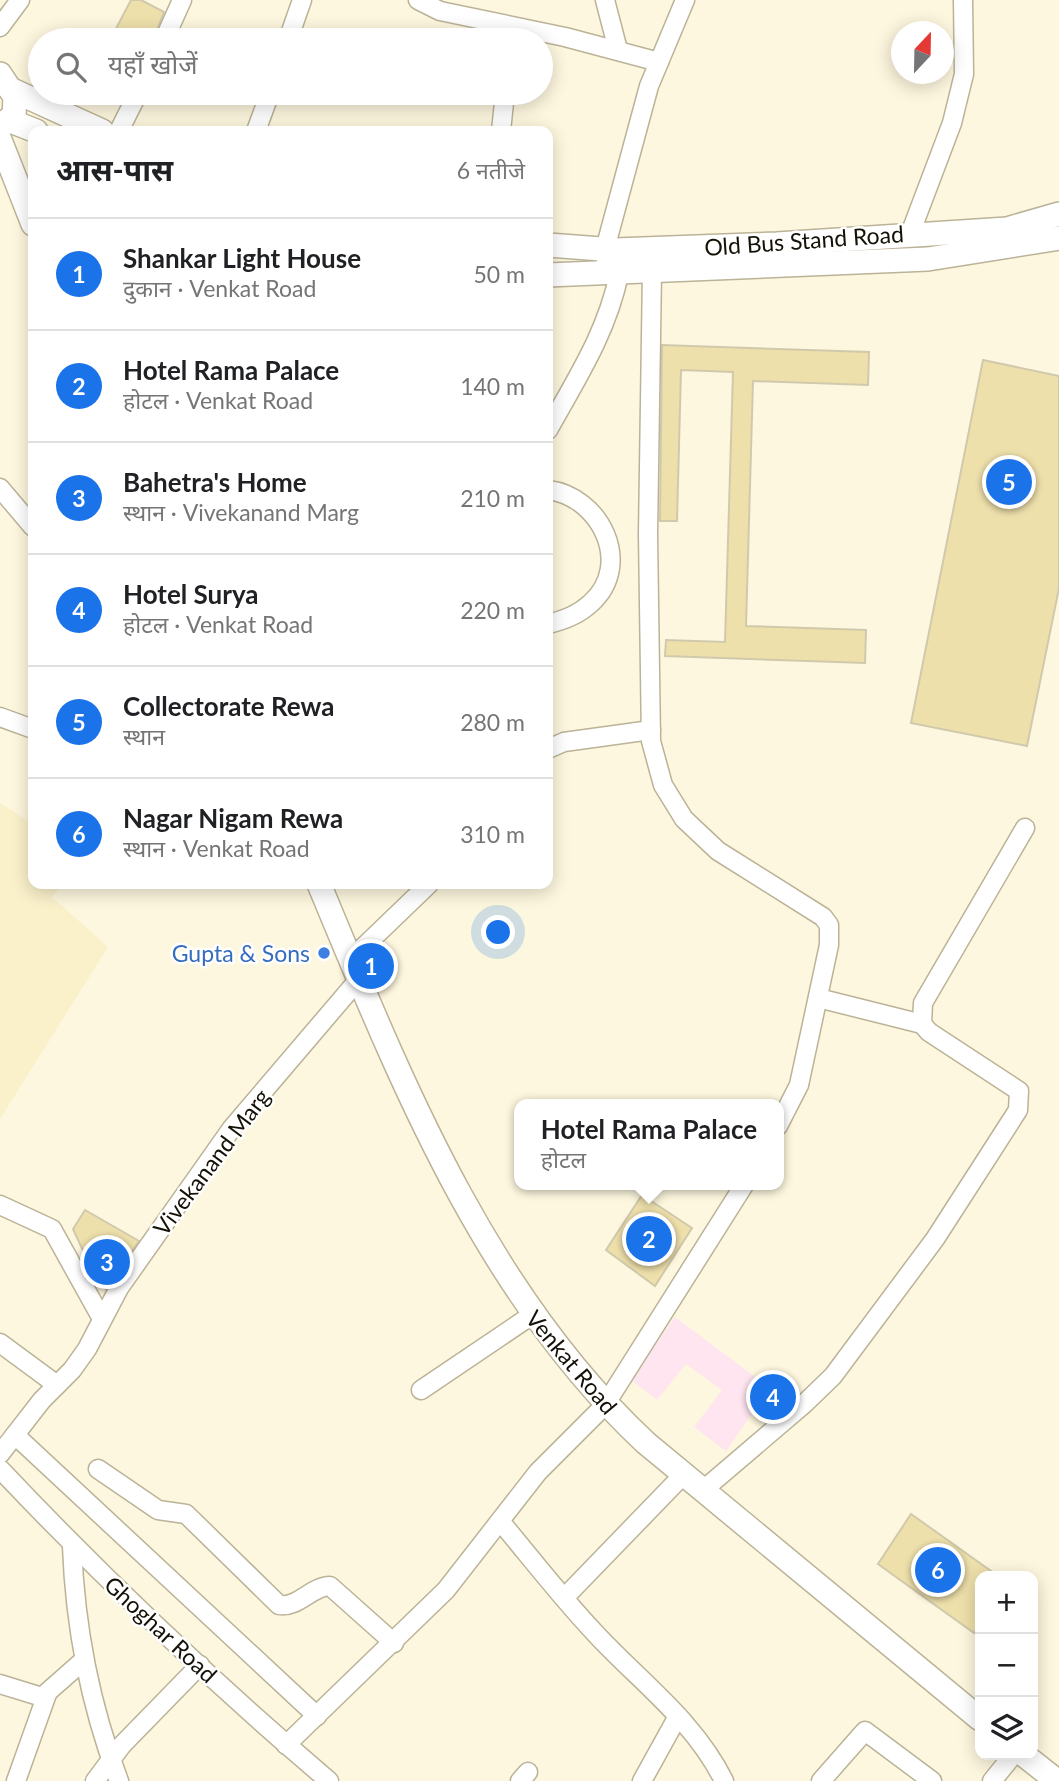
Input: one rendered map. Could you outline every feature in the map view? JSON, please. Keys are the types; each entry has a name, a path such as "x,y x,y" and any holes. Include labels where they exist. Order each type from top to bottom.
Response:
{"main road":[{"path":"3,129 14,115 15,97 5,81"},
{"path":"5,81 28,93"},
{"path":"52,105 92,126"},
{"path":"3,129 28,131"},
{"path":"3,129 28,208"},
{"name":"Old Bus Stand Road","path":"553,245 605,249 777,244 1007,229 1059,214"},
{"name":"Old Bus Stand Road","path":"553,275 928,259 1059,237"},
{"name":"Venkat Road","path":"321,889 441,1158 531,1315 605,1405 702,1491 975,1715"},
{"path":"1030,1760 1057,1781"}],"street":[{"path":"0,27 20,0"},
{"path":"169,28 182,0"},
{"path":"292,28 302,0"},
{"path":"418,0 440,12 492,28"},
{"path":"605,0 618,50"},
{"path":"553,421 600,338 612,307 614,274 605,249 649,86 685,0"},
{"path":"910,234 952,122 964,74 963,0"},
{"path":"553,40 618,50 659,62"},
{"path":"122,126 132,105"},
{"path":"258,126 266,105"},
{"path":"502,126 504,105"},
{"path":"652,271 648,534 651,730 663,785 684,819 718,852 823,917 829,925 829,945 799,1085 784,1116"},
{"path":"0,488 28,521"},
{"path":"553,491 563,492 586,505 603,526 610,552 607,578 593,602 572,618 553,623"},
{"path":"0,717 28,727"},
{"path":"553,747 564,742 651,730"},
{"path":"922,1024 923,1003 1025,828"},
{"name":"Vivekanand Marg","path":"0,1454 87,1349 119,1288 232,1128 355,969 425,889"},
{"path":"702,1491 833,1376 935,1238 1018,1110 1019,1091 1014,1086 929,1032 922,1024 818,998"},
{"path":"286,1745 446,1590 538,1472 605,1405 741,1190"},
{"path":"0,1205 52,1229 102,1319"},
{"path":"421,1390 531,1315"},
{"path":"0,1343 57,1385"},
{"path":"15,1435 317,1716"},
{"name":"Ghoghar Road","path":"0,1469 72,1546 286,1745 329,1781"},
{"path":"98,1469 158,1510 186,1514 279,1605 288,1606 322,1587 330,1586 394,1643"},
{"path":"565,1597 684,1474"},
{"path":"500,1521 594,1631 678,1716 712,1756 724,1781"},
{"path":"72,1546 74,1602 84,1660 119,1781"},
{"path":"16,1781 47,1694 84,1660"},
{"path":"94,1781 200,1665"},
{"path":"0,1684 38,1696 47,1694"},
{"path":"642,1781 678,1716"},
{"path":"821,1781 865,1731 932,1781"},
{"path":"992,1781 1009,1760"}],"shaded area":[{"path":"0,803 28,821 28,889 59,889 52,897 108,947 0,1119"},
{"path":"675,1317 770,1388 726,1451 694,1427 722,1390 686,1364 657,1400 630,1379"}],"building":[{"path":"131,0 141,0 164,12 158,28 116,28"},
{"path":"662,345 869,352 868,385 753,381 746,626 866,630 865,663 665,656 666,640 725,642 733,372 681,370 677,521 660,521"},
{"path":"983,360 1059,376 1059,588 1027,746 911,723"},
{"path":"642,1195 692,1228 655,1286 606,1250"},
{"path":"85,1210 139,1241 106,1289 98,1283 73,1229"},
{"path":"911,1514 991,1571 975,1571 974,1633 878,1564"}],"place":[{"name":"Collectorate Rewa","path":"1009,482"},
{"name":"Gupta & Sons","path":"324,953"},
{"name":"Shankar Light House","path":"371,966"},
{"name":"Hotel Rama Palace","path":"649,1239"},
{"name":"Bahetra's Home","path":"107,1262"},
{"name":"Hotel Surya","path":"773,1397"},
{"name":"Nagar Nigam Rewa","path":"938,1570"}]}
